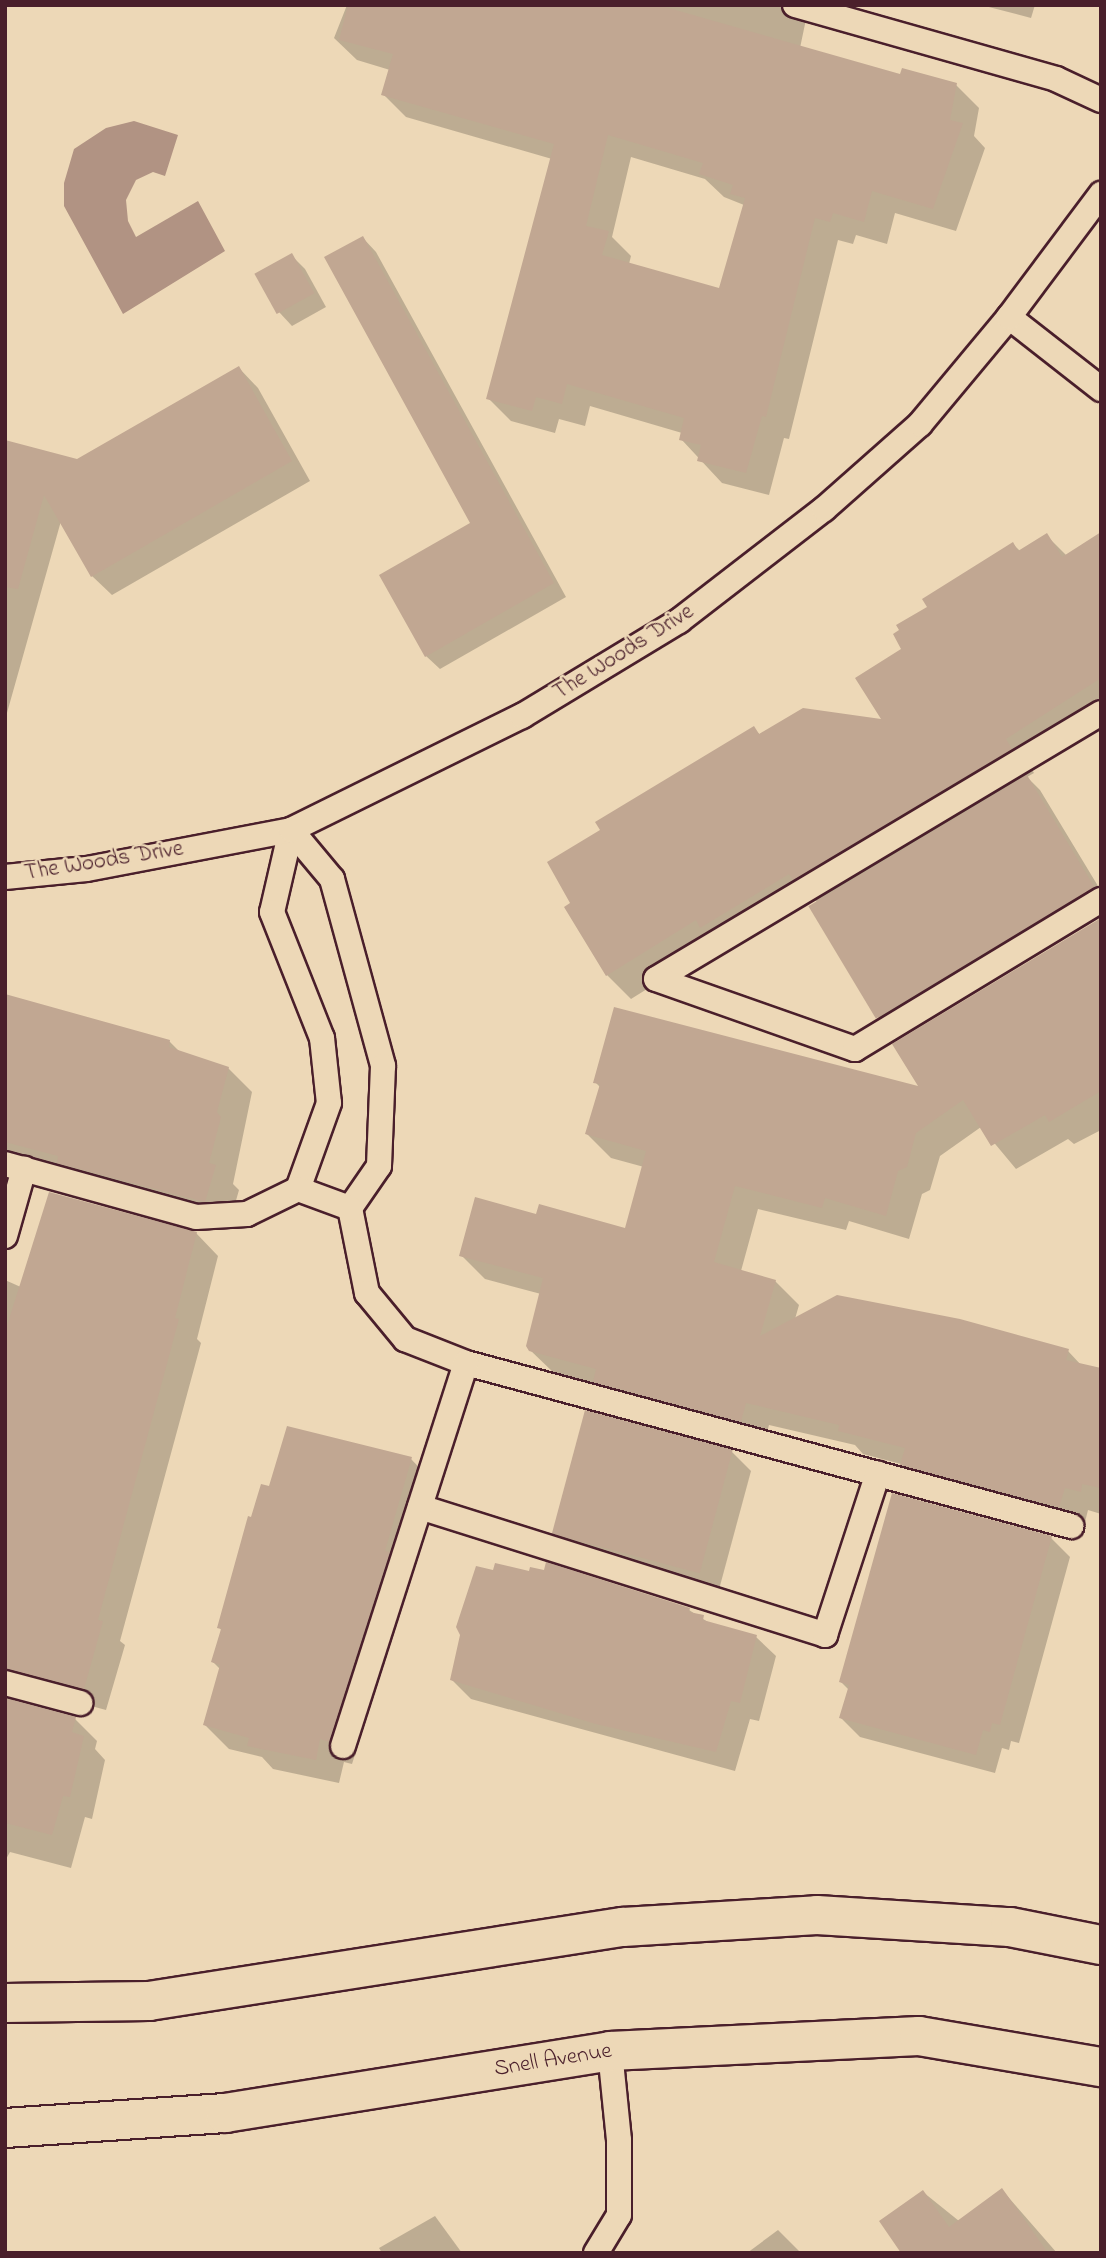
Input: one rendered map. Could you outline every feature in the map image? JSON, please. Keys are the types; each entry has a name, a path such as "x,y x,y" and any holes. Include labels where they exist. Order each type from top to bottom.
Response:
{"main road":[{"path":"5,2003 149,2001 623,1927 817,1915 1010,1927 1101,1945"},
{"name":"Snell Avenue","path":"5,2128 225,2113 610,2051 919,2036 1101,2067"}],"lane":[{"path":"795,5 829,10 1056,79 1101,100"},
{"name":"The Woods Drive","path":"5,877 87,869 291,830 522,716 679,621 824,509 920,424 1009,317 1101,194"},
{"path":"1009,317 1101,389"},
{"path":"1101,713 656,979 855,1049 1101,900"},
{"path":"5,1236 15,1167 196,1217 247,1214 298,1189 329,1103 322,1038 272,912 291,830"},
{"path":"291,830 332,879 383,1066 379,1166 350,1208 367,1293 405,1339 466,1363 1072,1526"},
{"path":"298,1189 350,1208"},
{"path":"343,1745 466,1363"},
{"path":"420,1507 825,1635 878,1473"},
{"path":"5,1683 80,1703"},
{"path":"596,2253 619,2215 620,2140 610,2051"}],"shaded area":[{"path":"134,121 178,135 165,176 153,172 136,180 126,200 128,221 136,237 198,201 225,251 123,314 64,206 64,183 74,149 106,128"}],"building":[{"path":"348,5 658,5 900,74 902,68 957,83 950,120 963,123 933,209 872,191 864,222 833,213 830,222 815,218 766,417 762,416 746,473 697,461 701,445 679,440 684,418 567,384 562,404 536,397 532,411 486,399 554,144 381,95 393,54 339,40","holes":["608,135 703,163 699,174 733,185 730,194 745,198 719,288 602,255 609,231 586,226"]},
{"path":"363,236 554,583 425,657 379,575 470,523 324,257"},
{"path":"292,253 314,293 277,314 254,274"},
{"path":"239,366 292,461 91,577 44,495 18,589 5,587 5,440 77,459"},
{"path":"1101,532 1101,678 1006,739 1012,749 793,880 789,874 700,928 696,920 606,976 564,907 570,903 547,862 600,830 595,822 754,726 759,734 803,708 881,719 855,678 901,649 893,634 899,630 896,625 927,607 922,599 1013,542 1018,551 1047,533 1062,557"},
{"path":"1027,775 1094,887 876,1019 808,906"},
{"path":"1101,918 1101,1091 1049,1122 1045,1115 991,1146 963,1100 916,1133 907,1167 898,1171 886,1216 825,1198 822,1208 735,1186 714,1262 776,1280 760,1336 837,1295 960,1319 1069,1349 1066,1360 1101,1368 1101,1488 1082,1484 1081,1492 1065,1488 1059,1507 900,1465 905,1448 838,1431 839,1425 746,1403 741,1422 593,1382 596,1369 529,1351 526,1346 543,1278 459,1256 475,1197 536,1214 539,1204 625,1228 646,1151 585,1134 600,1084 593,1083 614,1007 918,1086 892,1044"},
{"path":"5,994 170,1040 169,1047 229,1067 217,1112 221,1117 209,1163 216,1165 205,1202 57,1163 58,1156 5,1142"},
{"path":"49,1192 197,1232 175,1318 179,1319 98,1620 103,1621 84,1689 5,1669 5,1332"},
{"path":"585,1410 733,1450 700,1573 552,1534"},
{"path":"287,1426 412,1457 385,1551 390,1552 329,1742 320,1739 316,1760 247,1746 249,1738 203,1725 220,1665 211,1662 221,1629 217,1628 248,1516 251,1517 261,1484 269,1486"},
{"path":"892,1493 1052,1536 1000,1725 992,1723 990,1732 983,1730 976,1755 839,1718 849,1685 839,1682"},
{"path":"546,1562 690,1608 689,1612 704,1615 703,1620 757,1635 740,1703 731,1701 716,1752 596,1724 450,1680 460,1635 456,1627 476,1566 493,1570 495,1563 529,1571 530,1567 544,1570"},
{"path":"5,1698 76,1717 72,1732 84,1736 70,1797 63,1796 52,1835 5,1823"},
{"path":"1002,2188 1048,2253 901,2253 879,2221 923,2190 949,2227"}]}
